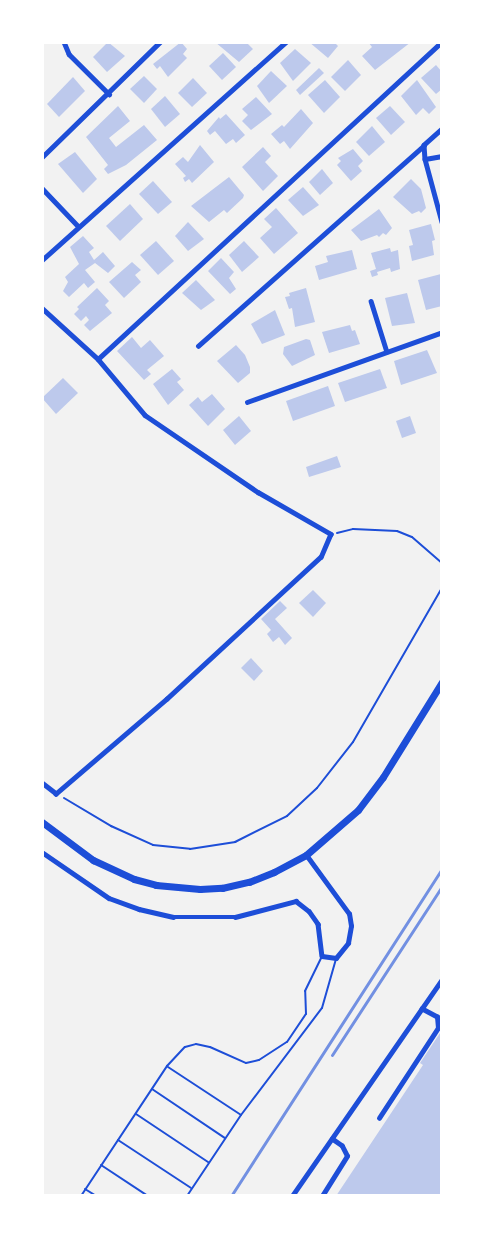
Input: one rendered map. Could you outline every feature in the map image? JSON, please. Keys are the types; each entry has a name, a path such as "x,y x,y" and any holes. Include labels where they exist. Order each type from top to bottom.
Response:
{"main road":[{"path":"42,822 103,865 134,879 177,888 222,888 249,882 306,855 358,810 383,777 442,681"}],"street":[{"path":"64,42 69,54 109,94"},
{"path":"42,157 160,42"},
{"path":"42,260 286,42"},
{"path":"98,359 441,42"},
{"path":"198,346 442,129"},
{"path":"424,145 425,159 442,222"},
{"path":"425,159 442,156"},
{"path":"42,188 78,226"},
{"path":"371,301 387,352"},
{"path":"42,308 98,359 145,415 258,492 331,534 321,557 168,699 56,794 42,783"},
{"path":"247,402 442,332"},
{"path":"42,852 109,898 139,909 173,917 235,917 296,902 309,911 318,924 322,956 336,958 348,943 351,926 349,914 306,855"},
{"path":"292,1196 442,979"},
{"path":"379,1118 438,1028 437,1017 422,1009"},
{"path":"322,1196 348,1156 342,1146 332,1139"}],"lane":[{"path":"81,1196 168,1066 185,1047 196,1044 246,1063 259,1060 287,1042 306,1014 305,991 322,956"},
{"path":"187,1196 241,1115 322,1008 336,958"},
{"path":"168,1066 241,1115"},
{"path":"152,1089 225,1138"},
{"path":"136,1114 209,1162"},
{"path":"118,1140 192,1188"},
{"path":"101,1165 148,1196"},
{"path":"85,1189 96,1196"}],"path":[{"path":"331,534 353,529 397,531 412,537 442,563"},
{"path":"56,794 111,826 153,845 181,848 235,842 287,816 317,788 353,742 442,588"}],"building":[{"path":"108,42 125,56 107,72 93,57"},
{"path":"181,42 187,49 183,54 187,58 168,77 160,66 157,69 153,64"},
{"path":"215,42 230,44 246,42 253,49 239,62"},
{"path":"309,42 334,42 338,46 328,58"},
{"path":"368,42 411,42 375,70 362,56 372,47"},
{"path":"295,49 311,63 293,81 280,63"},
{"path":"223,53 236,67 222,80 209,66"},
{"path":"348,60 361,75 345,91 331,77"},
{"path":"436,65 442,72 442,89 436,94 421,78"},
{"path":"319,68 324,73 300,95 296,90"},
{"path":"271,71 287,86 269,103 257,86"},
{"path":"144,76 157,89 144,103 130,89"},
{"path":"73,77 85,91 59,117 47,104"},
{"path":"193,78 207,93 192,107 178,93"},
{"path":"325,80 340,97 324,113 308,95"},
{"path":"417,80 436,107 429,114 423,108 416,115 401,96"},
{"path":"165,96 180,114 165,127 151,109"},
{"path":"256,97 272,114 251,130 242,121 248,115 242,109"},
{"path":"118,106 130,121 109,138 116,147 144,125 157,140 126,165 108,174 104,169 108,165 86,137"},
{"path":"390,106 405,122 391,135 376,118"},
{"path":"301,109 313,123 290,149 284,141 280,144 271,134 282,125 284,127"},
{"path":"226,114 245,135 236,143 233,139 226,144 215,131 210,135 207,131 219,117 220,119"},
{"path":"372,126 385,142 369,156 356,142"},
{"path":"200,145 214,162 192,183 189,179 185,182 183,178 186,176 175,164 183,157 188,162"},
{"path":"263,147 271,156 265,162 278,176 263,191 242,167"},
{"path":"353,149 363,161 358,166 362,171 351,181 337,165 341,161 338,158"},
{"path":"75,152 97,179 83,193 58,164"},
{"path":"322,169 333,183 320,195 309,182"},
{"path":"229,177 244,195 243,198 227,213 224,210 209,222 191,206"},
{"path":"411,179 421,189 426,208 421,213 419,211 412,214 393,197"},
{"path":"153,181 172,202 158,214 139,194"},
{"path":"303,187 319,205 303,216 288,200"},
{"path":"130,204 143,219 120,241 106,226"},
{"path":"276,208 298,233 274,254 260,238 272,227 264,219"},
{"path":"379,209 392,228 386,235 383,233 379,237 377,235 361,241 351,230"},
{"path":"188,222 204,239 188,251 175,236"},
{"path":"431,224 435,240 432,241 434,255 412,261 409,246 413,245 409,230"},
{"path":"83,236 94,248 89,252 94,260 103,252 115,266 108,273 95,263 85,270 95,282 88,288 84,283 69,297 63,291 68,282 65,277 79,264 70,247"},
{"path":"156,241 174,261 158,275 140,255"},
{"path":"244,241 259,257 242,272 229,255"},
{"path":"390,248 391,252 398,250 400,269 391,272 390,268 377,272 378,275 372,277 370,271 376,269 371,253"},
{"path":"352,250 357,269 319,280 315,266 328,262 326,256"},
{"path":"221,258 234,272 229,278 236,289 230,294 208,271"},
{"path":"132,262 141,270 135,275 141,282 124,298 109,282"},
{"path":"441,274 442,306 426,310 418,280"},
{"path":"196,280 215,300 201,310 182,293"},
{"path":"97,288 109,301 105,305 112,313 90,331 84,325 89,320 86,316 81,321 74,314 79,309 77,307"},
{"path":"306,288 315,322 295,327 292,308 289,309 285,297 290,296 289,293"},
{"path":"407,293 415,323 392,326 385,298"},
{"path":"275,310 285,335 262,344 251,324"},
{"path":"350,325 352,331 355,330 360,344 329,353 322,332"},
{"path":"132,337 141,348 150,340 164,356 147,370 151,374 144,380 117,351"},
{"path":"306,339 310,340 315,355 292,366 283,354 284,347"},
{"path":"236,345 245,355 250,367 250,373 238,383 217,361"},
{"path":"427,350 437,373 401,385 394,361"},
{"path":"172,369 181,379 177,382 184,390 168,405 153,384"},
{"path":"380,369 387,388 345,402 338,383"},
{"path":"63,378 78,393 56,414 42,398"},
{"path":"328,386 335,406 293,421 286,401"},
{"path":"212,394 225,409 208,426 189,405 198,397 202,402"},
{"path":"239,416 251,431 235,445 223,430"},
{"path":"410,416 416,433 402,438 396,421"},
{"path":"337,456 341,467 309,477 306,467"},
{"path":"313,590 326,603 313,617 299,603"},
{"path":"280,601 287,608 275,619 292,638 285,645 279,637 273,642 267,634 271,630 261,619"},
{"path":"251,658 263,671 254,681 241,668"},
{"path":"442,1030 442,1196 336,1196 423,1065 420,1063"}],"railway":[{"path":"231,1196 442,869"},
{"path":"332,1055 442,886"}]}
